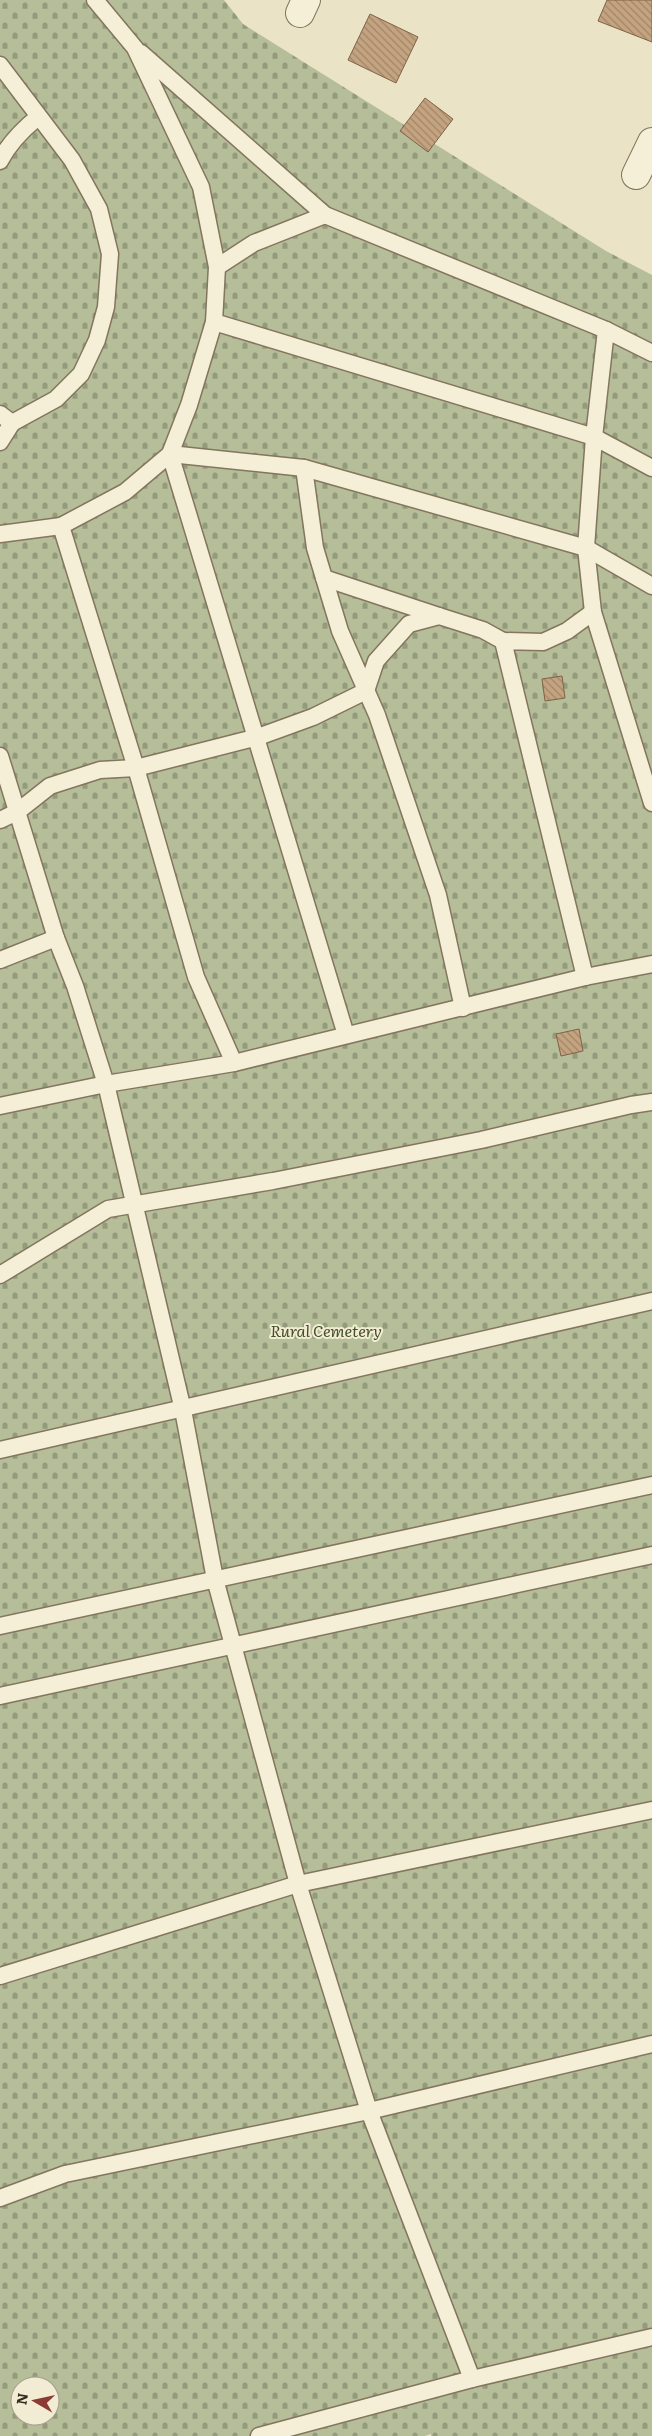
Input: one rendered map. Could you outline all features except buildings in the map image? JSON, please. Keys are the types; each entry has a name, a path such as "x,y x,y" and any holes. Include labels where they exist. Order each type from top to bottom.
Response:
{"street":[{"path":"636,175 652,142"}],"lane":[{"path":"95,0 135,48 325,214 606,330 652,353"},
{"path":"0,534 61,526 124,492 170,454 189,405 214,322 217,267 201,187 135,48"},
{"path":"0,66 72,160 99,209 110,254 106,299 97,340 81,374 56,399 6,418 0,442"},
{"path":"0,161 5,151 21,131 38,117"},
{"path":"217,267 254,244 325,214"},
{"path":"214,322 594,437 652,468"},
{"path":"606,330 594,437 586,548 593,612 652,803"},
{"path":"170,454 304,468 586,548 652,586"},
{"path":"170,454 258,737 346,1035"},
{"path":"304,468 315,548 340,631 377,715 438,895 462,1008"},
{"path":"61,526 136,768 196,977 234,1063"},
{"path":"324,578 483,630 503,641 543,642 567,631 593,612"},
{"path":"0,820 17,812 50,786 100,770 136,768 258,737 313,717 366,691 376,661 409,624 439,616"},
{"path":"503,641 584,976"},
{"path":"0,756 56,938 75,986 106,1084 182,1410 215,1579 298,1884 369,2111 472,2379"},
{"path":"0,960 56,938"},
{"path":"0,1106 106,1084 234,1063 462,1008 584,976 652,964"},
{"path":"0,1275 108,1210 481,1140 631,1105 652,1102"},
{"path":"0,1450 182,1410 652,1301"},
{"path":"0,1626 652,1485"},
{"path":"0,1696 234,1647 652,1555"},
{"path":"0,1976 298,1884 652,1810"},
{"path":"0,2198 65,2174 369,2111 652,2044"},
{"path":"259,2436 472,2379 652,2337"}],"green space":[{"name":"Rural Cemetery","path":"0,0 224,0 243,24 606,251 652,275 652,2436 431,2436 431,2434 425,2436 0,2436"}]}
